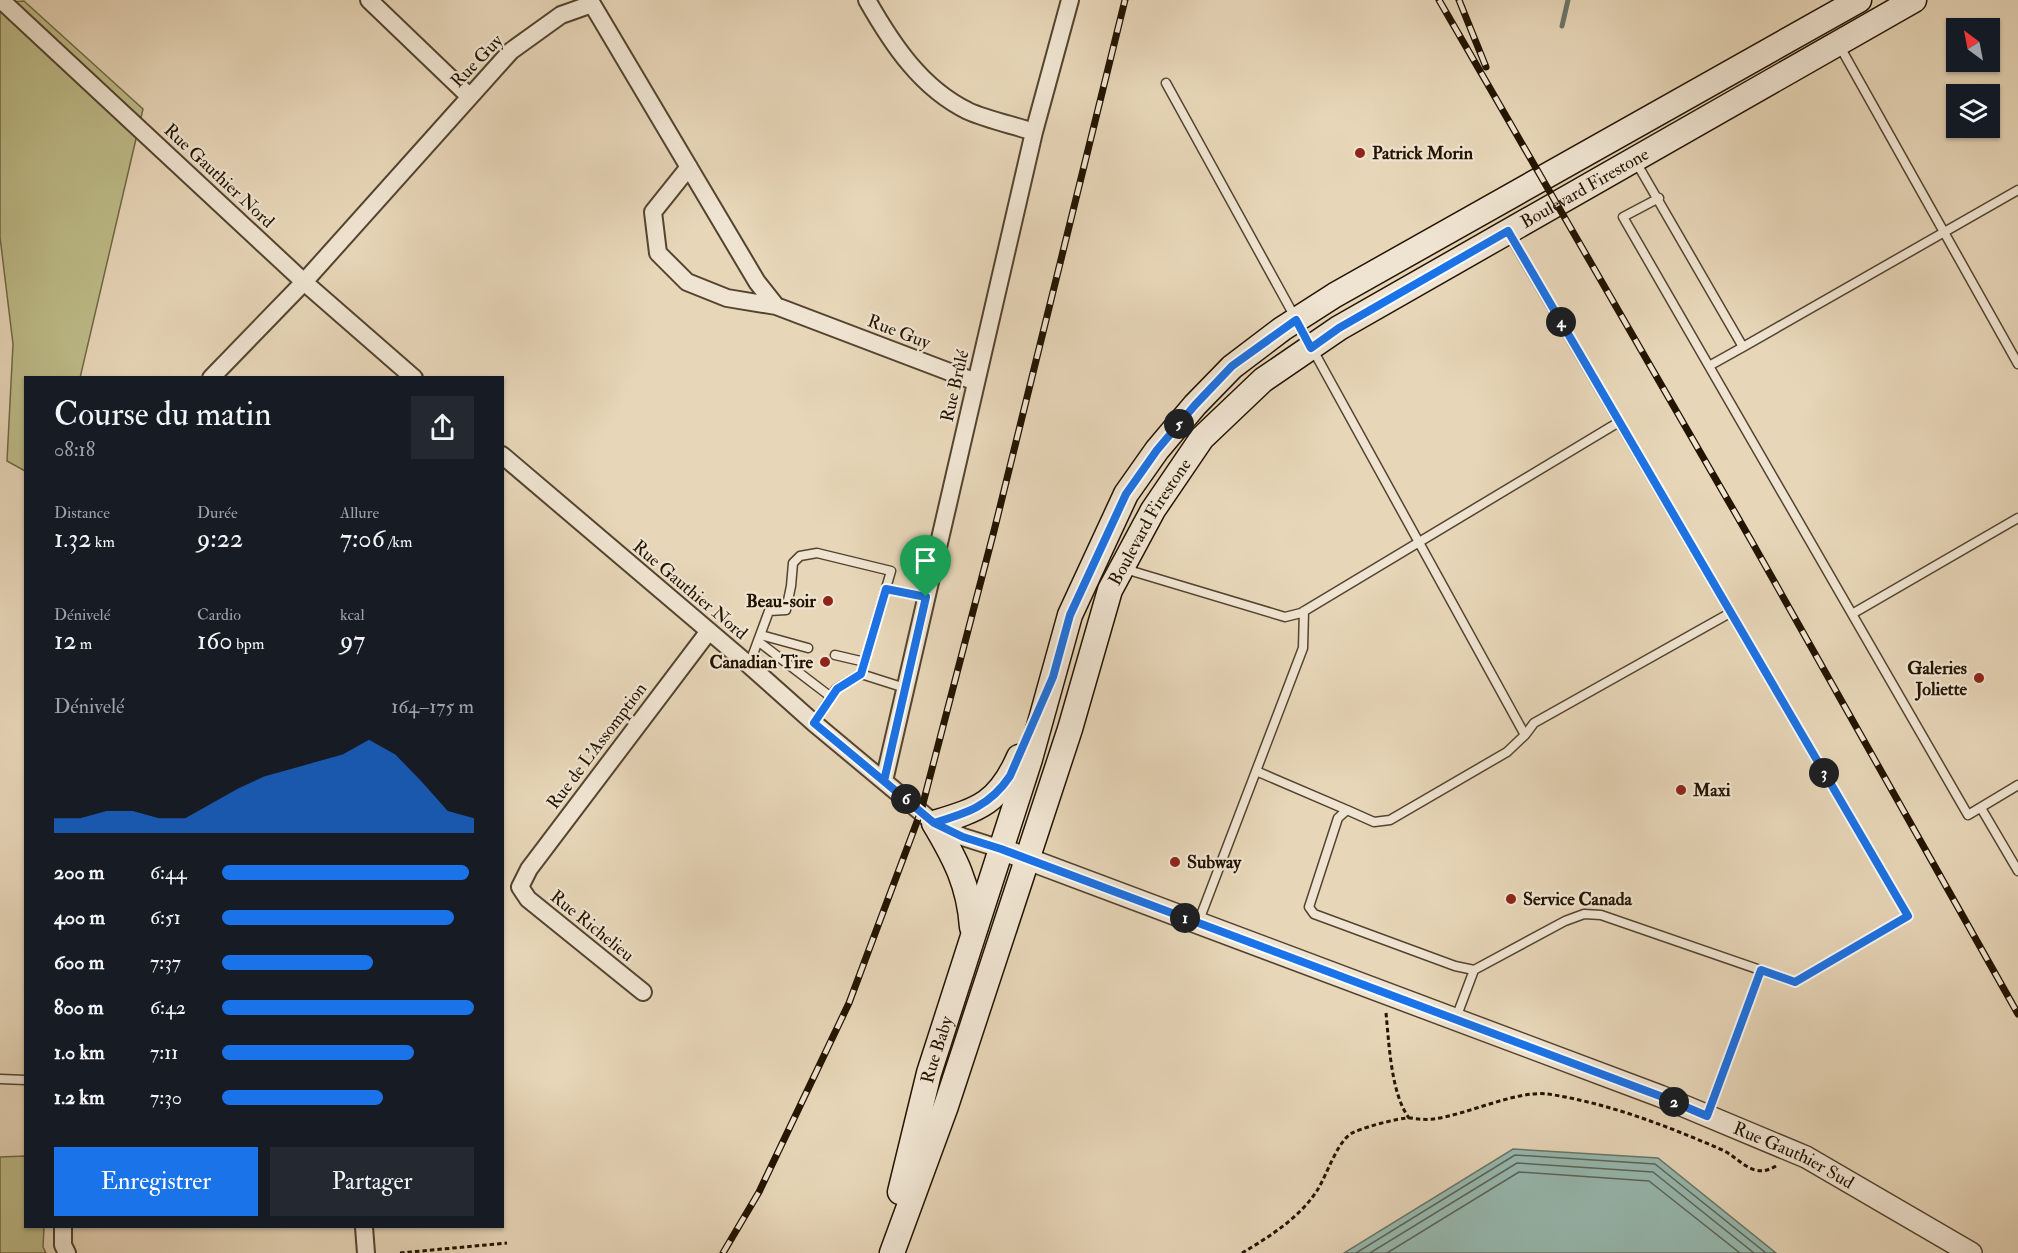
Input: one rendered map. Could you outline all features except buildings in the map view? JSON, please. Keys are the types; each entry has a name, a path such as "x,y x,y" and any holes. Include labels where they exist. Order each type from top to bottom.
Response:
{"main road":[{"name":"Boulevard Firestone","path":"1001,849 1030,759 1070,615 1131,486 1187,414 1232,366 1296,320 1356,284 1859,0"},
{"name":"Boulevard Firestone","path":"1027,859 1070,729 1110,590 1153,510 1202,438 1263,380 1339,328 1914,0"},
{"path":"973,935 971,904 966,886 951,852 934,823 981,807 1002,788 1010,776 1053,677"},
{"name":"Rue Baby","path":"886,1253 929,1073 1001,849"},
{"name":"Rue Baby","path":"892,1253 946,1106 1027,859"}],"street":[{"name":"Rue Gauthier Nord","path":"1,0 304,282 412,376"},
{"path":"369,0 469,96"},
{"path":"867,0 888,36 914,69 932,87 970,112 1034,132"},
{"name":"Rue Brûlé","path":"884,781 1034,132 1070,0"},
{"name":"Rue Guy","path":"213,376 304,282 511,51 561,15 592,4 757,282 776,306"},
{"name":"Rue Guy","path":"689,167 653,212 658,253 687,282 727,298 776,306 976,382"},
{"name":"Rue Gauthier Nord","path":"504,457 934,823 963,837 1001,849"},
{"name":"Rue de L'Assomption","path":"520,887 529,869 709,631"},
{"name":"Rue Gauthier Sud","path":"1001,849 1660,1096 1806,1157 1971,1253"},
{"name":"Rue Richelieu","path":"520,887 528,899 643,992"},
{"path":"63,1228 63,1245 67,1253"},
{"path":"364,1228 366,1253"}],"lane":[{"path":"1839,44 2018,364"},
{"path":"1166,84 1526,735"},
{"path":"1634,159 1659,198 1743,347"},
{"path":"1709,366 2018,190"},
{"path":"1659,198 1623,218 1968,815 2018,785"},
{"path":"1347,810 1338,818 1309,907 1314,914 1455,966 1474,970 1565,921 1584,914 1601,915 1795,982 1908,916 1508,231"},
{"path":"1122,568 1285,617 1304,611 1619,422"},
{"path":"1852,614 2018,518"},
{"path":"749,665 769,611 786,610 794,563 800,555 817,553 891,572 861,674 837,689 814,723"},
{"path":"886,589 926,597"},
{"path":"1198,923 1304,648 1304,611"},
{"path":"1256,771 1374,822 1390,820 1507,752 1526,735 1534,723 1731,613"},
{"path":"760,639 808,648"},
{"path":"760,639 831,697"},
{"path":"835,655 865,662"},
{"path":"861,674 906,688"},
{"path":"1981,808 2018,871"},
{"path":"1456,1019 1474,970"},
{"path":"1707,1116 1761,970"},
{"path":"0,1079 24,1080"}],"path":[{"path":"1385,1008 1397,1092 1401,1105 1409,1118"},
{"path":"1242,1253 1280,1228 1307,1204 1349,1135 1362,1129 1409,1118 1433,1119 1537,1094 1597,1104 1631,1114 1671,1130"},
{"path":"400,1253 507,1243"}],"shaded area":[{"path":"24,1 143,109 80,376 24,376 24,470 7,461 13,344 0,237 0,3"},
{"path":"24,1156 24,1228 44,1228 43,1247 46,1253 0,1253 0,1157"}],"water":[{"path":"1513,1149 1658,1158 1776,1253 1344,1253"}],"waterway":[{"path":"1562,26 1568,0"}],"railway":[{"path":"723,1253 759,1192 849,1003 921,811 995,527 1125,0"},
{"path":"1439,0 1752,542 2018,1014"},
{"path":"1459,0 1486,67"}],"place":[{"name":"Patrick Morin","path":"1360,153"},
{"name":"Beau-soir","path":"828,601"},
{"name":"Canadian Tire","path":"825,662"},
{"name":"Galeries Joliette","path":"1979,678"},
{"name":"Maxi","path":"1681,790"},
{"name":"Subway","path":"1175,862"},
{"name":"Service Canada","path":"1511,899"}],"route":[{"path":"926,597 884,781 921,811 934,823 963,837 1001,849 1660,1096 1707,1116 1761,970 1795,982 1908,916 1508,231 1339,328 1311,348 1296,320 1232,366 1157,450 1126,494 1070,615 1053,677 1010,776 1002,788 981,807 934,823 814,723 837,689 861,674 886,589 926,597"}]}
